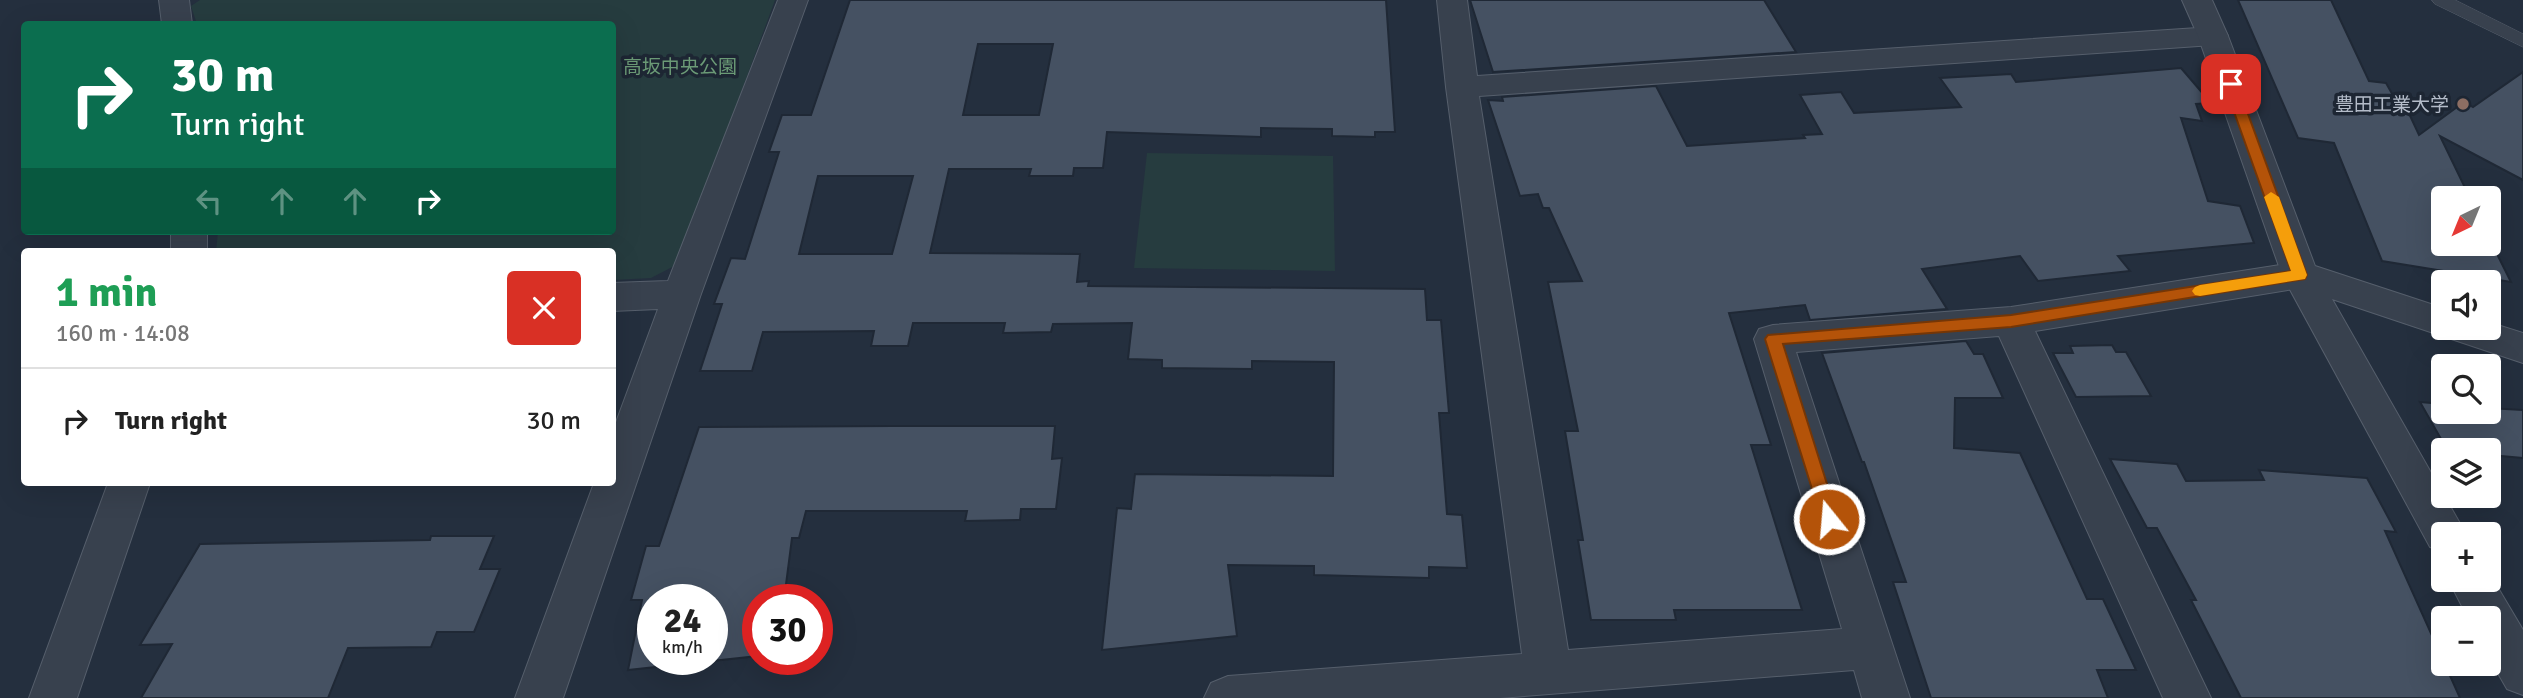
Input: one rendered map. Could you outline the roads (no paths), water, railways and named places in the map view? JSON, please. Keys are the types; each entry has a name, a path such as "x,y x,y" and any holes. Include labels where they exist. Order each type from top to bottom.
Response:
{"street":[{"path":"174,0 177,21"},
{"path":"616,480 682,294 793,0"},
{"path":"1452,0 1462,87 1548,671"},
{"path":"2197,0 2213,36 2300,275 2438,522"},
{"path":"1462,87 2213,36"},
{"path":"1886,698 1868,648 1773,339 2011,321 2300,275 2431,318"},
{"path":"616,297 682,294"},
{"path":"2011,321 2187,698"},
{"path":"2499,340 2523,348"},
{"path":"54,698 128,486"},
{"path":"539,698 614,486"},
{"path":"2477,592 2523,674"},
{"path":"1228,698 1868,648"}],"lane":[{"path":"2441,0 2523,41"}],"place":[{"name":"豊田工業大学","path":"2463,104"}],"park label":[{"name":"高坂中央公園","path":"680,66"}]}
